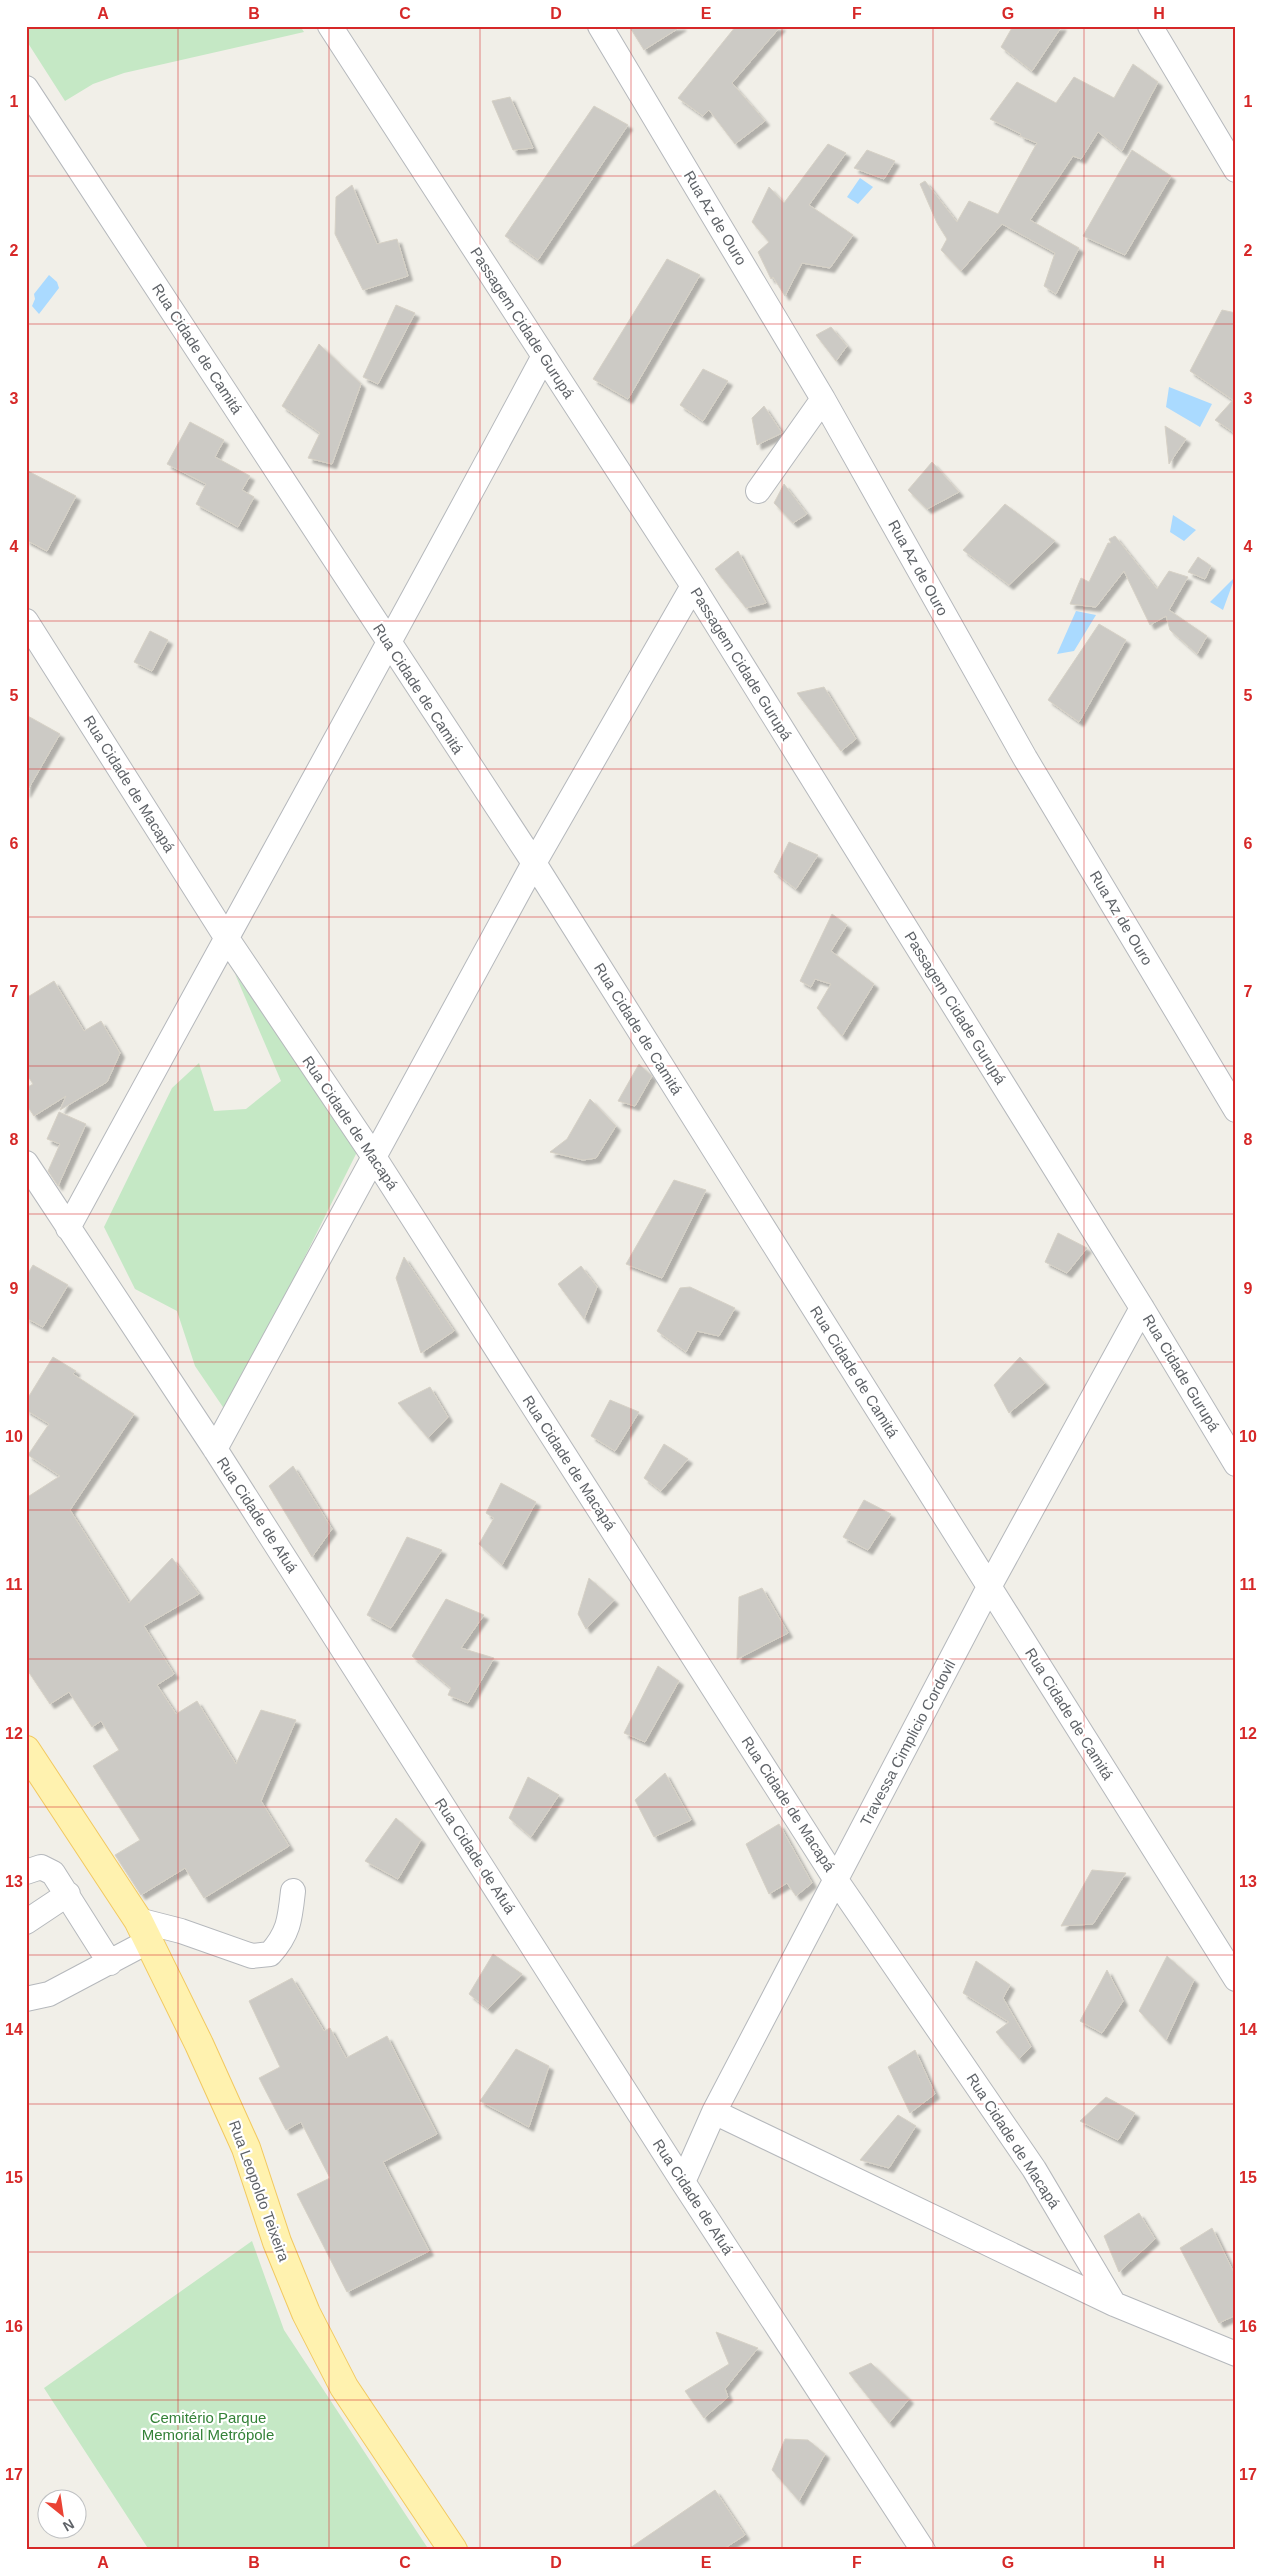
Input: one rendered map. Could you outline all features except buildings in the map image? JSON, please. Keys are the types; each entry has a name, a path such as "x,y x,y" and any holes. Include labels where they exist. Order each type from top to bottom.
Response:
{"main road":[{"name":"Rua Leopoldo Teixeira","path":"26,1750 143,1931 199,2044 246,2148 276,2242 306,2313 344,2387 453,2550"}],"street":[{"name":"Passagem Cidade Gurupá","path":"330,26 693,586 1142,1308"},
{"name":"Rua Az de Ouro","path":"600,26 823,399 1025,758 1236,1110"},
{"path":"1150,26 1234,162"},
{"name":"Rua Cidade de Camitá","path":"26,88 389,645 534,863 1236,1978"},
{"path":"68,1228 226,937 389,645 544,356"},
{"path":"758,491 823,399"},
{"path":"215,1449 534,863 693,586"},
{"name":"Rua Cidade de Macapá","path":"26,621 226,937 374,1157 836,1880 1034,2169 1114,2304"},
{"name":"Rua Cidade de Afuá","path":"26,1164 215,1449 683,2182 923,2550"},
{"name":"Rua Cidade Gurupá","path":"1142,1308 1236,1464"},
{"name":"Travessa Cimplicio Cordovil","path":"683,2182 714,2112 989,1587 1142,1308"},
{"path":"26,1872 41,1867 53,1873 110,1963"},
{"path":"26,1999 49,1994 110,1963 143,1931 181,1931 252,1956 270,1954 280,1943 290,1924 293,1891"},
{"path":"26,1922 68,1894"},
{"path":"714,2112 1114,2304 1236,2354"}],"green space":[{"path":"26,26 300,26 304,32 124,73 93,84 65,101 26,40"},
{"path":"235,974 358,1150 227,1413 195,1366 177,1311 135,1289 104,1227 172,1088 199,1063 214,1111 246,1109 281,1081"},
{"name":"Cemitério Parque Memorial Metrópole","path":"252,2241 284,2330 429,2550 149,2550 44,2388"}],"water":[{"path":"860,178 873,187 858,204 847,197"},
{"path":"49,275 57,282 59,288 39,314 32,306 35,299 34,294"},
{"path":"1169,387 1212,404 1200,427 1166,407"},
{"path":"1173,515 1196,530 1184,541 1170,532"},
{"path":"1235,577 1223,610 1210,602"},
{"path":"1076,611 1096,615 1074,651 1057,654"}]}
